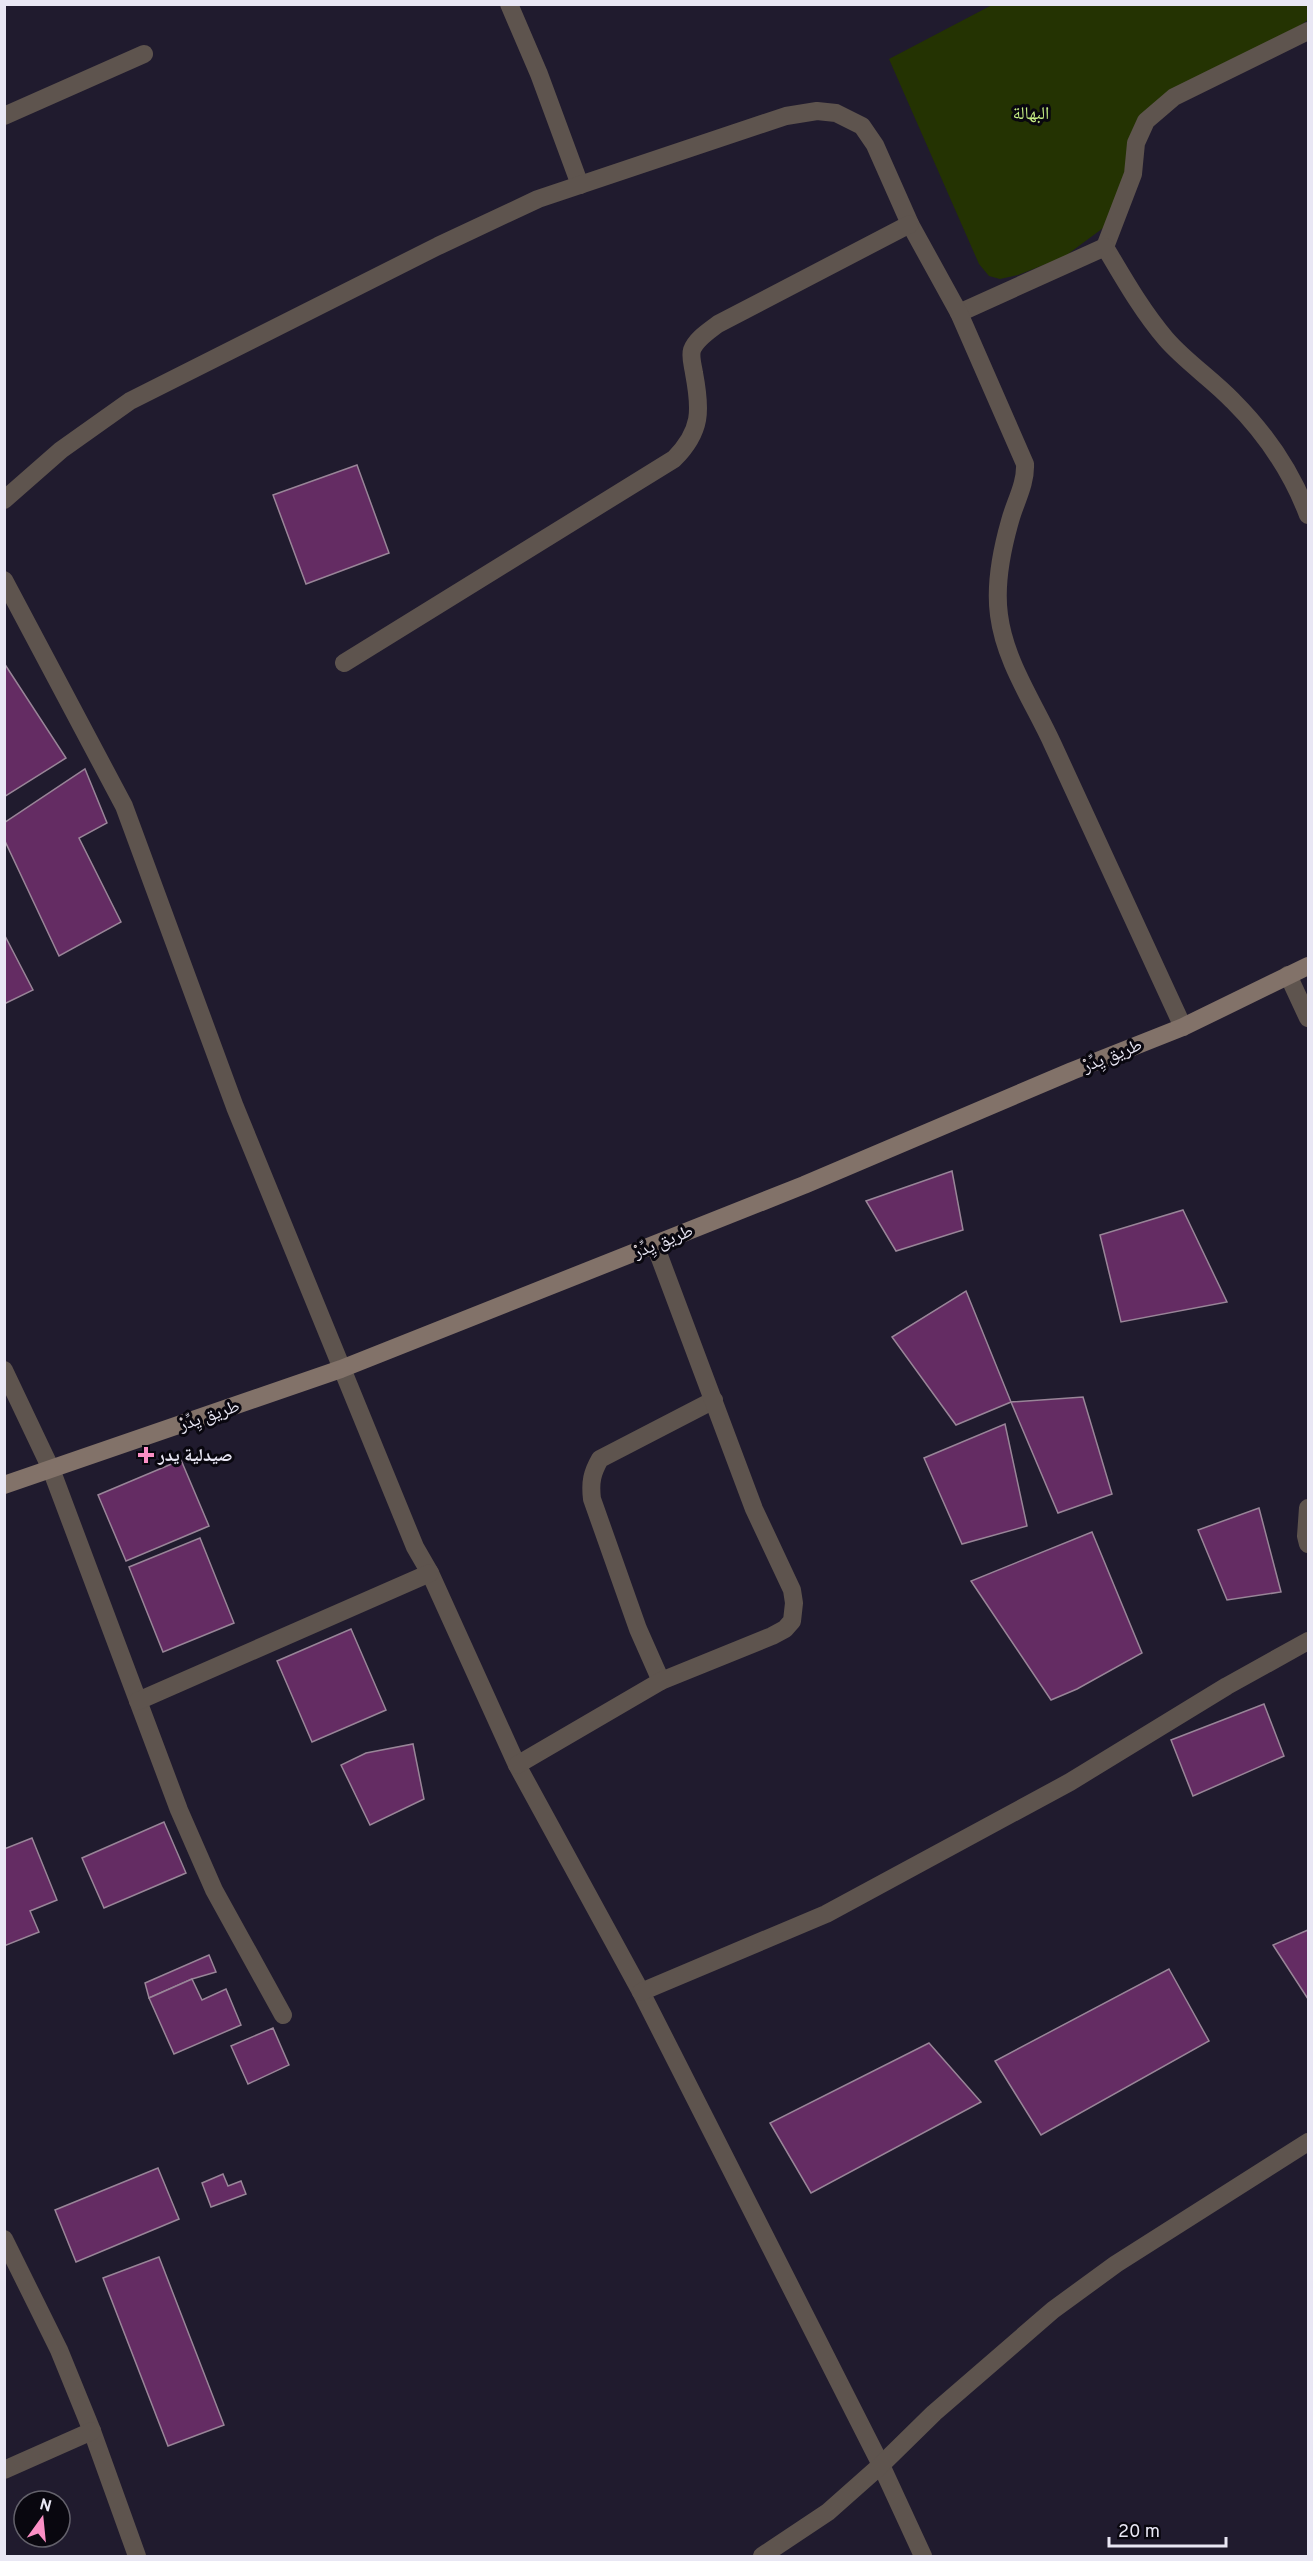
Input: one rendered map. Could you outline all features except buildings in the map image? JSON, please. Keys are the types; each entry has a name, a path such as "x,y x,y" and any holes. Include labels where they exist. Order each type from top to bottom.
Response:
{"street":[{"path":"508,4 539,74 580,185"},
{"path":"959,314 1105,248 1132,174 1136,142 1146,121 1174,97 1308,31"},
{"path":"4,116 144,54"},
{"path":"4,500 61,450 130,401 438,246 538,199 786,116 817,111 836,113 862,126 875,145 910,224 959,314 1024,464 1023,483 1010,519 1004,551 998,613 1002,636 1016,671 1049,735 1183,1027"},
{"path":"344,663 674,459 689,444 698,419 699,400 692,357 698,341 718,324 910,224"},
{"path":"1105,248 1134,295 1166,339 1233,400 1260,431 1282,463 1308,515"},
{"path":"4,580 124,806 235,1107 415,1547 430,1574 517,1765 641,1992 882,2465 923,2556"},
{"name":"طريق يِدِّرْ","path":"4,1485 341,1369 655,1245 1183,1027 1308,966"},
{"path":"1288,975 1308,1018"},
{"path":"517,1765 661,1681 785,1629 792,1621 794,1614 792,1590 754,1509 655,1245"},
{"path":"4,1370 51,1469 179,1810 214,1890 283,2015"},
{"path":"661,1681 634,1618 592,1499 590,1482 600,1459 714,1400"},
{"path":"1308,1508 1306,1536 1308,1544"},
{"path":"138,1701 430,1574"},
{"path":"641,1992 826,1914 1070,1782 1227,1686 1308,1641"},
{"path":"762,2556 828,2512 882,2465 934,2413 1053,2310 1116,2264 1308,2142"},
{"path":"4,2239 59,2350 92,2430 137,2556"},
{"path":"4,2469 92,2430"}],"green space":[{"name":"البهالة","path":"992,5 1308,5 1308,20 1286,35 1152,110 1118,217 1064,257 1018,275 1000,279 989,276 979,264 889,59"}],"place":[{"name":"صيدلية يدر","path":"146,1455"}]}
